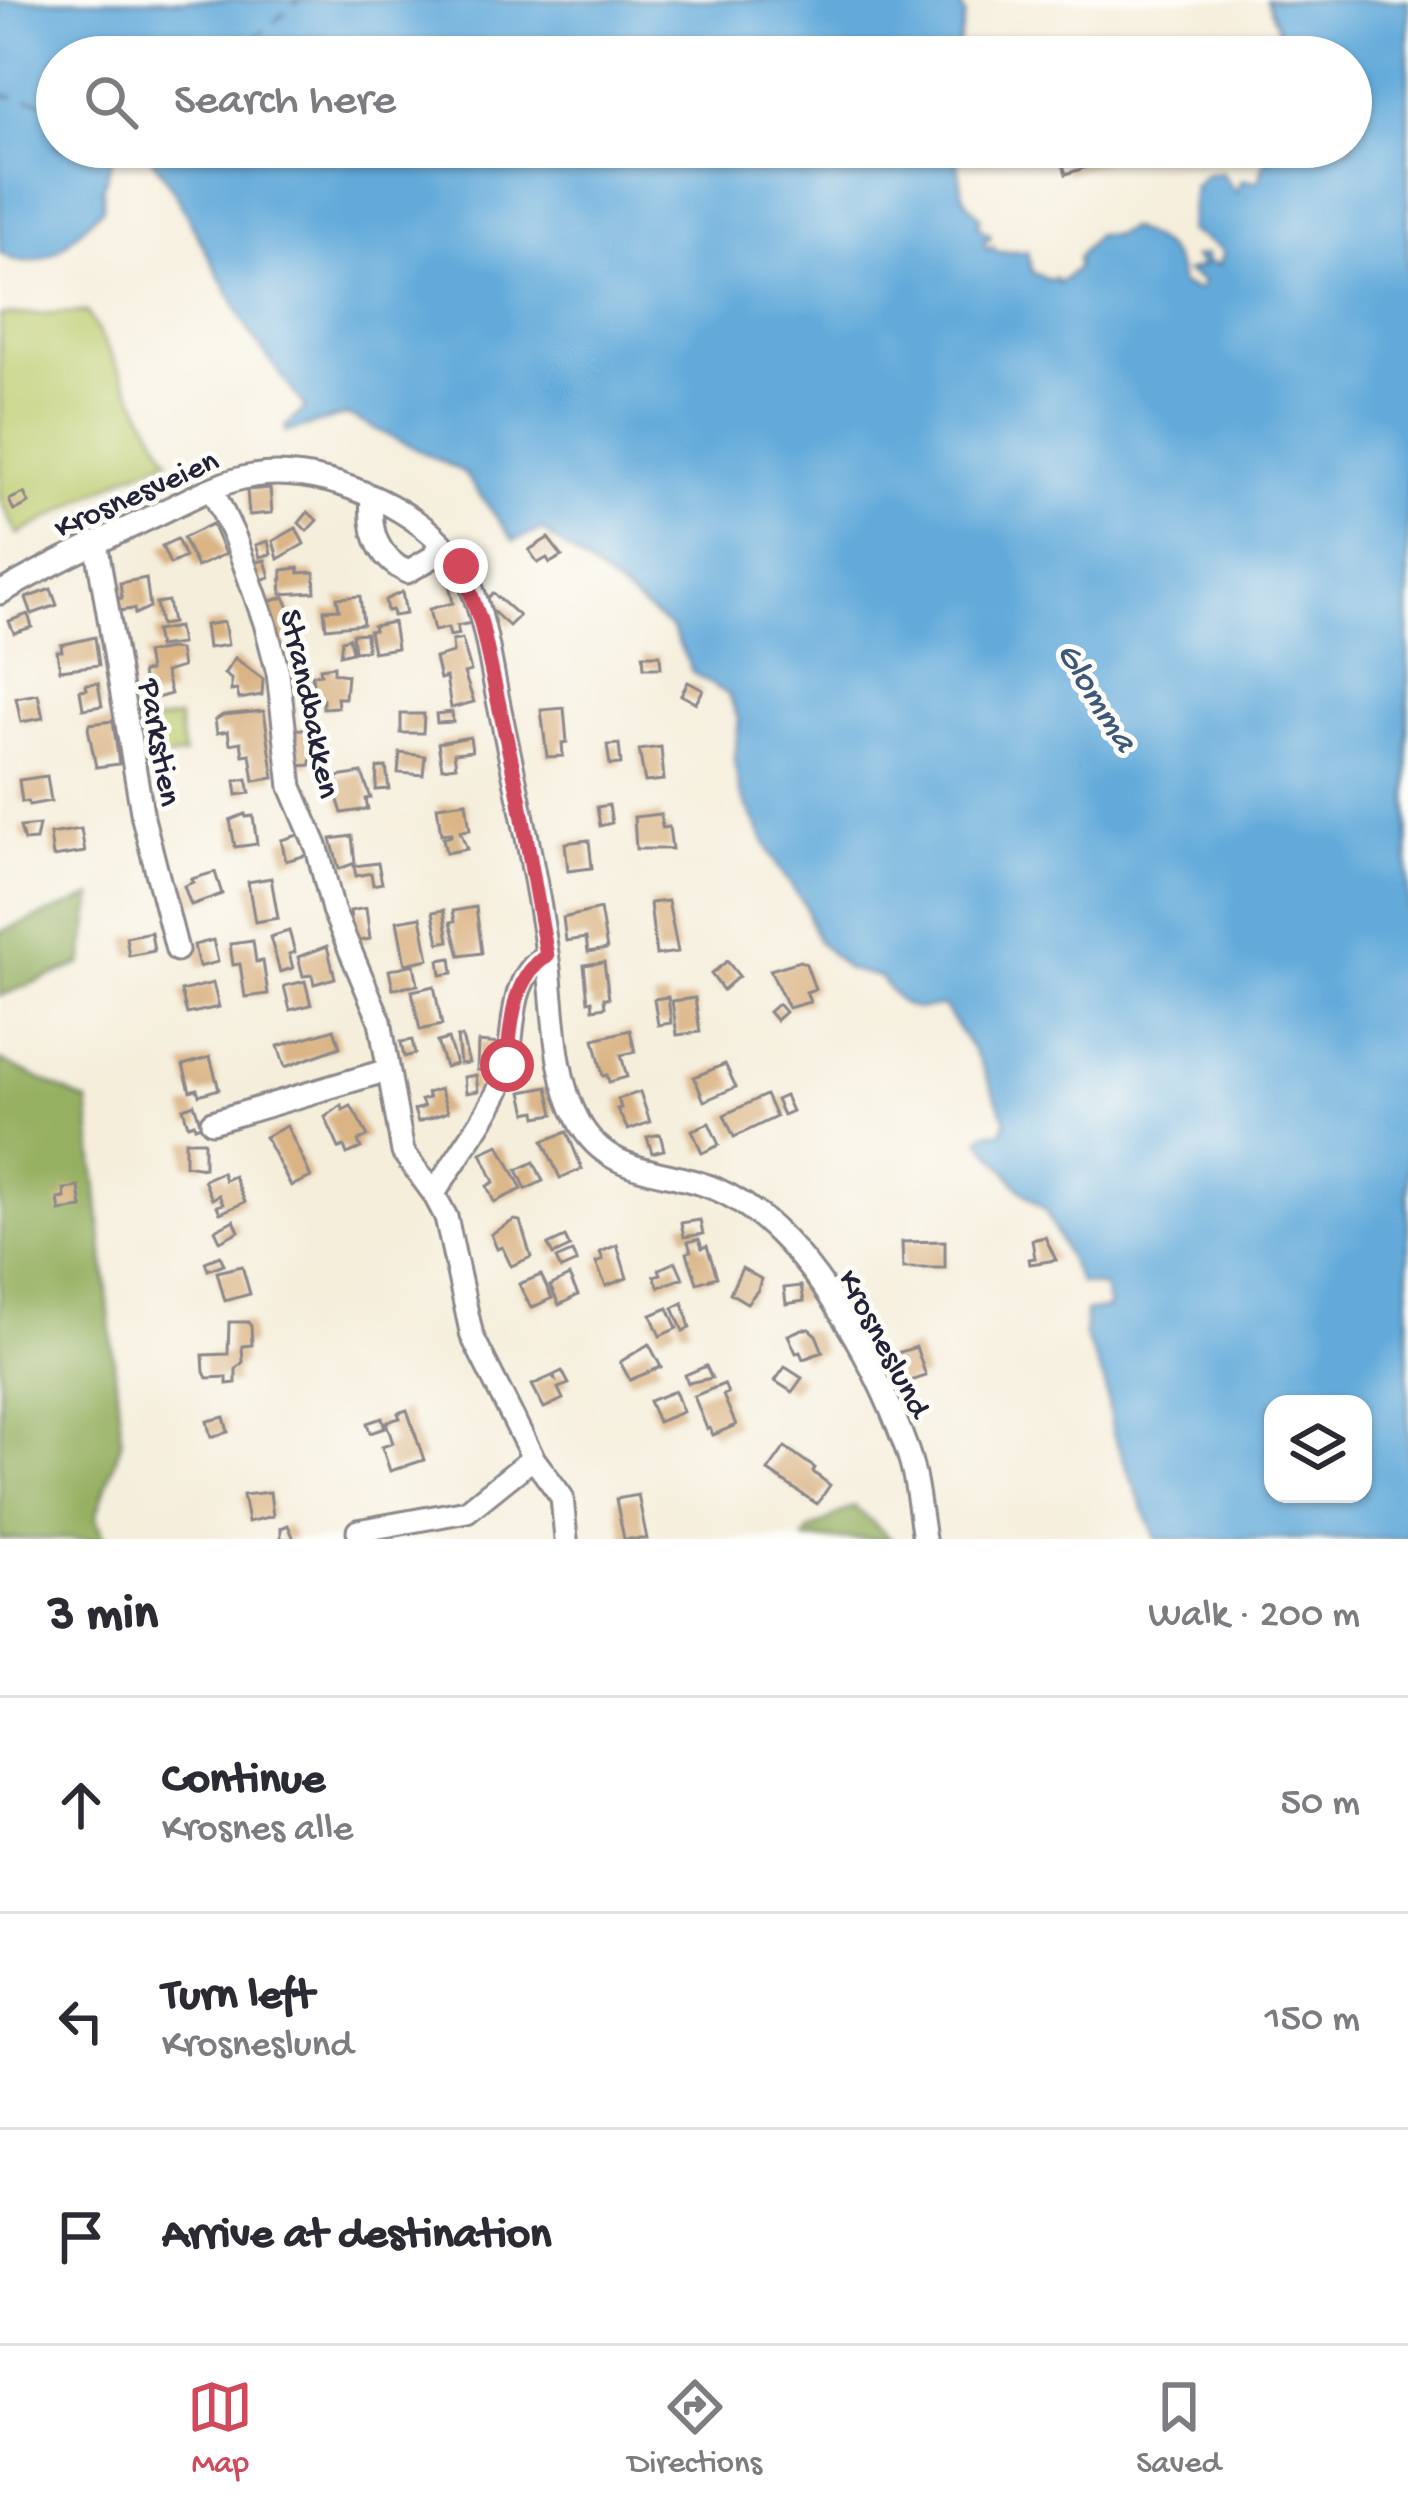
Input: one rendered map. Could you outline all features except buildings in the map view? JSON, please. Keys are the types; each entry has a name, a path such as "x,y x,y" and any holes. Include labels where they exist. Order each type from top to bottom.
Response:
{"street":[{"name":"Krosnesveien","path":"0,593 97,542 250,476 308,476 402,510 440,542"},
{"name":"Strandbakken","path":"212,489 265,623 278,673 291,788 317,848 333,910 374,1002 403,1152 434,1194 452,1238 472,1336 533,1458 562,1497 566,1539"},
{"path":"372,499 374,538 394,566 406,572 422,567 440,542"},
{"name":"Parkstien","path":"97,542 143,818 177,950"},
{"name":"Krosneslund","path":"440,542 461,566 481,623 519,796 564,1082 577,1119 589,1139 610,1158 633,1169 718,1190 786,1240 853,1334 898,1430 911,1465 924,1539"},
{"path":"434,1194 499,1088 516,999 527,976 547,956"},
{"path":"212,1122 388,1070"},
{"path":"358,1531 467,1511 533,1458"}],"green space":[{"path":"87,312 169,459 128,475 18,535 0,499 0,315"},
{"path":"178,718 184,755 139,762 134,725"},
{"path":"93,896 82,964 0,996 0,932"},
{"path":"0,1060 88,1102 122,1440 96,1516 105,1539 0,1539"},
{"path":"854,1506 891,1539 804,1539 808,1531"}],"water":[{"path":"0,0 959,0 965,16 961,36 36,36 36,168 109,168 103,208 44,258 16,260 0,253"},
{"name":"Glomma","path":"1266,0 1408,0 1408,1539 1156,1539 1113,1434 1105,1384 1085,1336 1085,1312 1109,1308 1104,1287 1080,1283 1045,1210 1023,1192 980,1139 986,1133 1003,1131 1006,1120 978,1058 943,1006 916,1009 902,1004 879,977 847,969 817,940 804,904 777,865 740,793 734,761 739,721 729,695 693,673 672,629 542,530 514,541 463,472 347,415 286,432 285,427 305,408 250,333 158,168 959,168 963,194 981,219 977,223 991,238 984,241 987,250 1027,252 1032,272 1048,280 1055,278 1059,284 1077,268 1078,257 1096,235 1115,235 1129,228 1165,248 1176,263 1181,285 1199,290 1203,281 1186,272 1203,266 1194,257 1206,255 1207,262 1218,265 1223,254 1189,231 1194,186 1205,175 1221,172 1236,192 1242,180 1259,181 1262,168 1372,168 1372,36 1274,36 1278,28"}],"ferry route":[{"path":"257,36 300,0"},
{"path":"0,95 36,101"}],"route":[{"path":"461,566 481,623 519,796 547,956 527,976 516,999 507,1065"}]}
